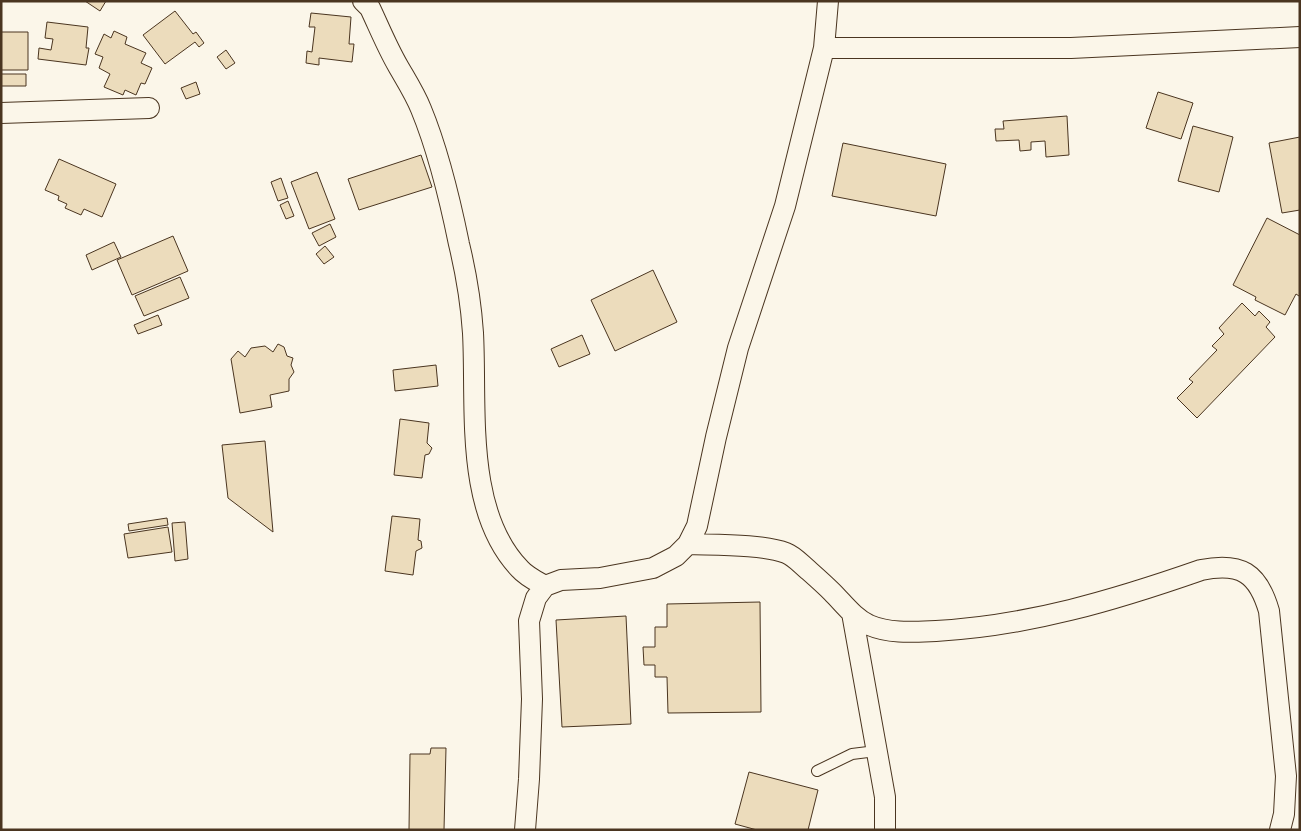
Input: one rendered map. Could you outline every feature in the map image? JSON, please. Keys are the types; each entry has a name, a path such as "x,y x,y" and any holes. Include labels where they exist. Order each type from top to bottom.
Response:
{"street":[{"path":"363,1 370,8 421,109 437,157 454,220 468,291 473,332 473,414 476,451 488,518 499,543 511,559 522,571 544,586"},
{"path":"525,830 532,699 529,621 536,598 544,586 561,580 600,578 653,568 676,556 688,544 697,526 738,348 785,206 824,48 828,1"},
{"path":"824,48 1071,48 1300,37"},
{"path":"1,114 149,108"},
{"path":"688,544 766,549 787,553 827,587 852,613 866,623 881,630 907,632 988,627 1034,619 1073,610 1209,568 1230,568 1245,573 1256,581 1265,597 1269,612 1286,776 1284,814 1280,830"},
{"path":"852,613 885,797 885,830"}],"lane":[{"path":"817,771 852,754 876,751"}],"building":[{"path":"85,1 106,1 100,11"},
{"path":"175,11 193,34 196,32 204,43 199,47 195,42 165,64 143,35"},
{"path":"311,13 351,17 349,44 354,44 352,62 319,58 319,65 306,63 307,51 312,52 315,27 309,27"},
{"path":"47,22 88,27 86,48 89,48 86,65 38,59 39,48 51,50 53,39 45,38"},
{"path":"114,31 127,37 125,44 146,53 141,63 152,68 145,84 141,83 136,95 125,90 123,95 104,87 110,74 99,68 103,57 95,54 104,34 111,38"},
{"path":"1,32 28,32 28,70 1,70"},
{"path":"226,50 235,63 226,69 217,57"},
{"path":"1,74 26,74 26,86 1,86"},
{"path":"196,82 200,94 186,99 181,88"},
{"path":"1158,92 1193,103 1181,139 1146,128"},
{"path":"1067,116 1069,155 1046,157 1045,141 1031,142 1031,150 1020,151 1019,140 996,141 995,129 1004,129 1003,121"},
{"path":"1193,126 1233,137 1219,192 1178,181"},
{"path":"1300,137 1300,210 1282,213 1269,143"},
{"path":"843,143 946,164 936,216 832,196"},
{"path":"421,155 432,187 359,210 348,179"},
{"path":"59,159 116,184 102,217 84,209 81,215 65,208 67,204 58,200 59,196 45,190"},
{"path":"317,172 335,219 309,229 291,182"},
{"path":"281,178 288,198 278,201 271,182"},
{"path":"288,201 294,216 286,219 280,205"},
{"path":"1267,218 1300,235 1300,294 1299,296 1296,294 1285,315 1255,300 1256,297 1233,285"},
{"path":"330,224 336,237 319,246 312,233"},
{"path":"173,236 188,271 132,295 117,260"},
{"path":"114,242 121,257 92,270 86,255"},
{"path":"325,246 334,257 324,264 316,254"},
{"path":"653,270 677,322 615,351 591,300"},
{"path":"180,277 189,298 144,316 135,296"},
{"path":"1242,303 1255,316 1259,311 1270,322 1266,327 1275,337 1197,418 1177,398 1193,382 1189,379 1217,350 1212,346 1224,334 1219,328"},
{"path":"158,315 162,325 138,334 134,325"},
{"path":"582,335 590,354 559,367 551,349"},
{"path":"278,344 284,347 287,356 293,358 291,365 294,372 289,379 289,391 270,395 272,407 240,413 231,359 238,351 245,357 251,348 265,346 273,352"},
{"path":"436,365 438,386 395,391 393,370"},
{"path":"400,419 429,423 427,443 432,448 429,454 425,455 422,478 394,475"},
{"path":"265,441 273,532 228,498 222,445"},
{"path":"392,516 420,519 418,540 421,541 422,548 416,551 413,575 385,571"},
{"path":"167,518 168,525 129,531 128,524"},
{"path":"185,522 188,559 175,561 172,523"},
{"path":"168,527 172,552 128,558 124,534"},
{"path":"760,602 761,712 668,713 667,677 655,677 655,665 644,665 643,647 655,647 655,627 667,627 667,604"},
{"path":"626,616 631,724 562,727 556,620"},
{"path":"431,748 446,748 444,830 409,830 410,754 430,754"},
{"path":"749,772 818,790 808,830 757,830 735,824"}]}
